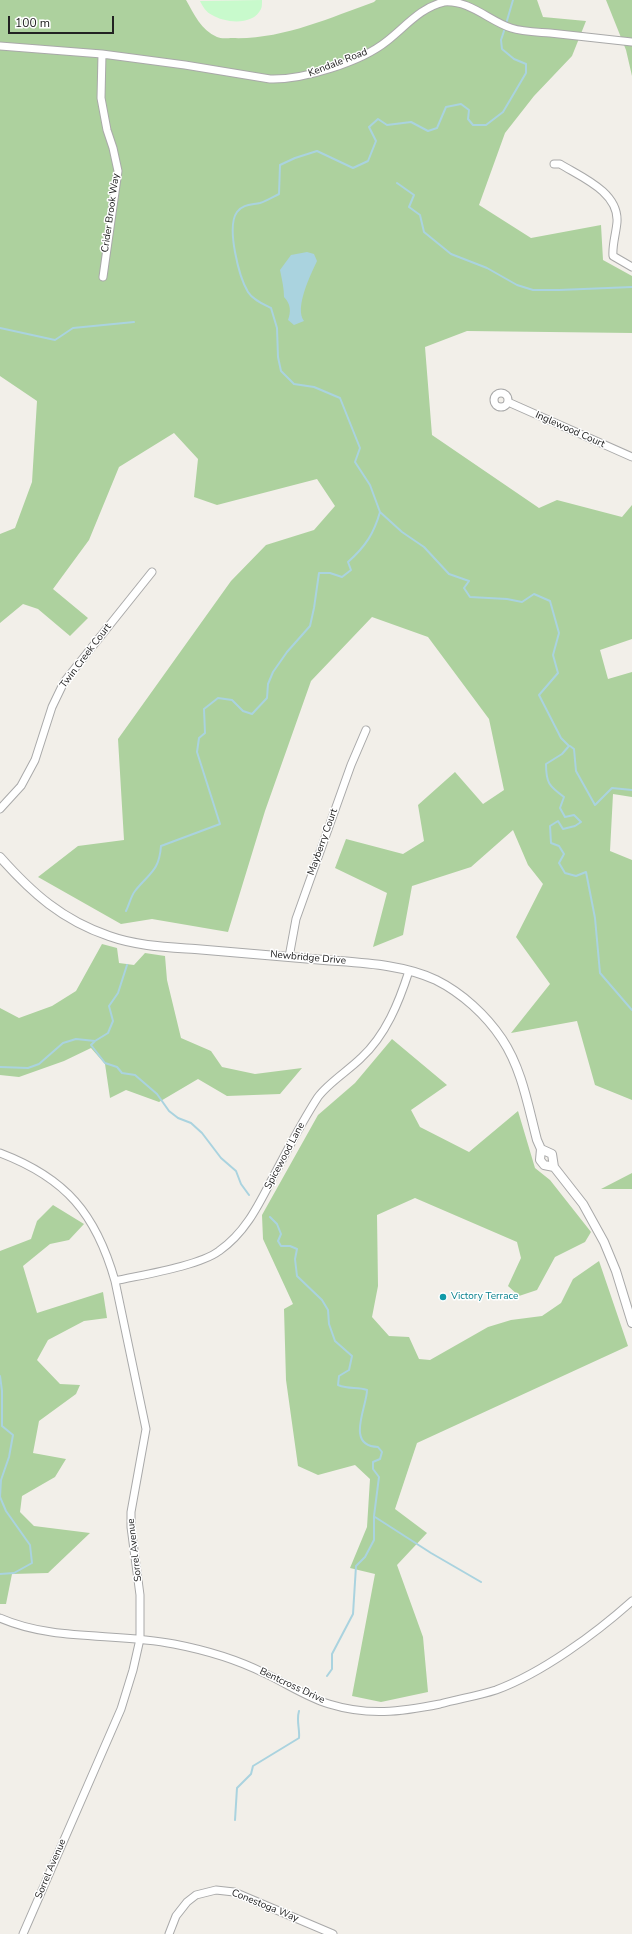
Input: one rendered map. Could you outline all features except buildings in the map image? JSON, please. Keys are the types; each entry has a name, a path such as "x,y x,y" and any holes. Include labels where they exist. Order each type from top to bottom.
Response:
{"street":[{"name":"Kendale Road","path":"0,46 102,54 270,79 284,79 302,76 337,66 374,49 386,42 415,16 436,4 447,2 468,5 511,28 632,42"},
{"name":"Crider Brook Way","path":"102,54 101,98 107,130 118,171 103,277"},
{"path":"554,164 560,164 598,188 611,200 617,221 613,256 632,266"},
{"name":"Inglewood Court","path":"508,402 632,457"},
{"name":"Twin Creek Court","path":"0,810 21,786 35,760 52,707 64,682 152,572"},
{"name":"Mayberry Court","path":"289,957 296,919 351,766 366,730"},
{"name":"Newbridge Drive","path":"0,857 40,898 71,920 109,936 152,946 370,963 409,971 435,980 459,994 482,1014 502,1039 512,1057 520,1078 536,1140 541,1149 540,1160 542,1164 554,1167 583,1204 604,1242 616,1271 632,1323"},
{"name":"Spicewood Lane","path":"115,1281 201,1260 218,1252 235,1239 250,1221 298,1130 320,1095 362,1057 384,1031 401,995 409,971"},
{"name":"Sorrel Avenue","path":"0,1153 39,1171 65,1190 82,1208 97,1231 109,1260 115,1281 146,1429 131,1512 131,1527 140,1595 140,1639 134,1670 121,1709 23,1934"},
{"name":"Bentcross Drive","path":"0,1618 15,1625 63,1634 140,1639 175,1644 230,1658 328,1704 353,1709 385,1712 406,1711 483,1694 530,1674 564,1652 632,1601"},
{"name":"Conestoga Way","path":"169,1934 176,1916 187,1902 196,1895 216,1890 234,1892 333,1934"}],"green space":[{"path":"0,0 186,0 202,26 211,34 222,38 250,38 287,32 322,21 376,0 537,0 543,17 586,21 572,56 534,96 505,133 479,205 531,238 601,225 603,260 632,276 632,333 467,331 425,347 432,435 539,508 557,500 622,517 632,505 632,639 600,650 608,679 632,672 632,797 613,794 610,851 632,860 632,1100 595,1085 577,1021 511,1033 550,984 516,937 543,884 528,865 513,830 471,867 412,886 403,935 373,947 387,893 335,868 346,839 403,854 424,841 418,805 455,772 483,804 504,790 489,719 428,637 372,617 311,681 265,811 228,932 152,919 121,924 38,877 78,846 124,840 118,739 231,581 266,545 314,530 335,506 317,479 217,505 194,497 198,459 174,433 119,467 89,540 53,589 88,618 70,636 38,609 23,604 0,623 0,534 15,528 32,482 37,401 0,376"},
{"path":"262,0 261,8 257,14 252,18 238,21 224,20 212,15 205,9 200,1"},
{"path":"606,0 632,0 632,76 626,50"},
{"path":"102,944 117,948 119,963 134,965 145,953 165,956 167,980 181,1038 211,1051 222,1067 255,1074 302,1068 280,1094 227,1096 198,1079 159,1102 126,1090 110,1098 105,1064 91,1048 64,1061 19,1077 0,1075 0,1008 19,1018 52,1006 76,991"},
{"path":"392,1039 447,1085 411,1110 420,1127 469,1152 518,1111 535,1168 550,1180 591,1232 585,1242 555,1257 537,1290 519,1296 508,1286 521,1258 517,1242 415,1198 377,1215 378,1286 372,1317 389,1336 409,1337 419,1359 430,1360 488,1327 511,1320 542,1316 561,1303 573,1279 599,1261 628,1346 417,1443 395,1509 427,1533 397,1565 423,1637 428,1692 381,1702 352,1696 375,1574 350,1568 367,1527 370,1479 355,1465 318,1475 298,1466 286,1380 284,1309 293,1304 263,1239 262,1215 318,1115 355,1083"},
{"path":"632,1173 632,1189 601,1189"},
{"path":"53,1205 84,1224 69,1240 50,1244 23,1266 37,1313 103,1292 107,1318 84,1321 48,1340 37,1360 60,1384 80,1385 76,1394 39,1421 33,1453 66,1459 55,1477 22,1496 20,1512 34,1526 90,1533 48,1573 12,1574 6,1604 0,1604 0,1251 31,1239 37,1221"}],"water":[{"path":"307,252 314,254 317,261 304,291 302,300 301,315 304,321 294,325 288,320 290,308 284,297 280,270 291,255"}],"waterway":[{"path":"506,24 513,0"},
{"path":"505,28 501,40 502,49 514,59 526,64 526,73 503,112 486,125 473,125 468,119 469,110 461,104 446,107 437,128 428,131 411,122 387,125 378,119 369,127 376,141 368,161 353,168 317,151 295,158 280,165 279,194 260,203 247,205 239,209 234,219 233,240 244,285 255,300 271,308 277,328 278,357 281,371 294,384 314,387 340,398 360,448 355,462 370,485 380,512 402,532 424,547 449,574 469,581 464,588 470,597 507,599 522,602 534,594 550,601 559,633 553,655 558,673 539,695 561,738 569,746 562,754 546,764 547,776 549,784 564,797 560,808 565,817 574,815 581,822 575,826 563,829 558,821 550,826 551,843 559,846 564,854 559,863 565,873 576,876 586,872 595,918 600,973 632,1010"},
{"path":"397,183 414,195 409,207 420,215 424,232 451,254 487,268 517,285 533,290 632,287"},
{"path":"0,328 55,340 73,328 134,322"},
{"path":"126,911 134,893 156,867 161,846 220,824 197,752 199,738 205,733 204,709 218,698 232,700 243,711 252,714 267,698 268,684 273,672 287,652 310,626 319,573 330,573 342,577 351,570 348,562 368,539 380,512"},
{"path":"570,746 574,749 576,771 595,805 612,788 632,790"},
{"path":"0,1067 28,1068 39,1064 63,1043 76,1039 95,1041 108,1033 113,1021 109,1006 118,993 127,965"},
{"path":"95,1041 91,1045 105,1063 117,1067 122,1073 135,1075 157,1094 169,1111 178,1118 191,1123 202,1133 221,1158 236,1171 241,1184 249,1195"},
{"path":"270,1217 277,1224 281,1234 278,1241 281,1246 290,1246 297,1249 295,1259 297,1276 322,1300 328,1310 329,1324 335,1341 352,1356 349,1370 339,1376 338,1385 367,1390 360,1424 360,1433 362,1440 368,1445 378,1447 382,1452 380,1459 373,1462 373,1469 379,1477 374,1516 374,1540 365,1557 356,1566 353,1614 332,1654 332,1669 327,1676"},
{"path":"0,1376 2,1391 2,1426 13,1435 9,1457 1,1480 0,1497 6,1511 30,1545 32,1563 14,1573 0,1574"},
{"path":"375,1517 431,1553 481,1582"},
{"path":"235,1820 237,1788 251,1774 253,1766 299,1738 299,1711"}],"place":[{"name":"Victory Terrace","path":"443,1297"}]}
